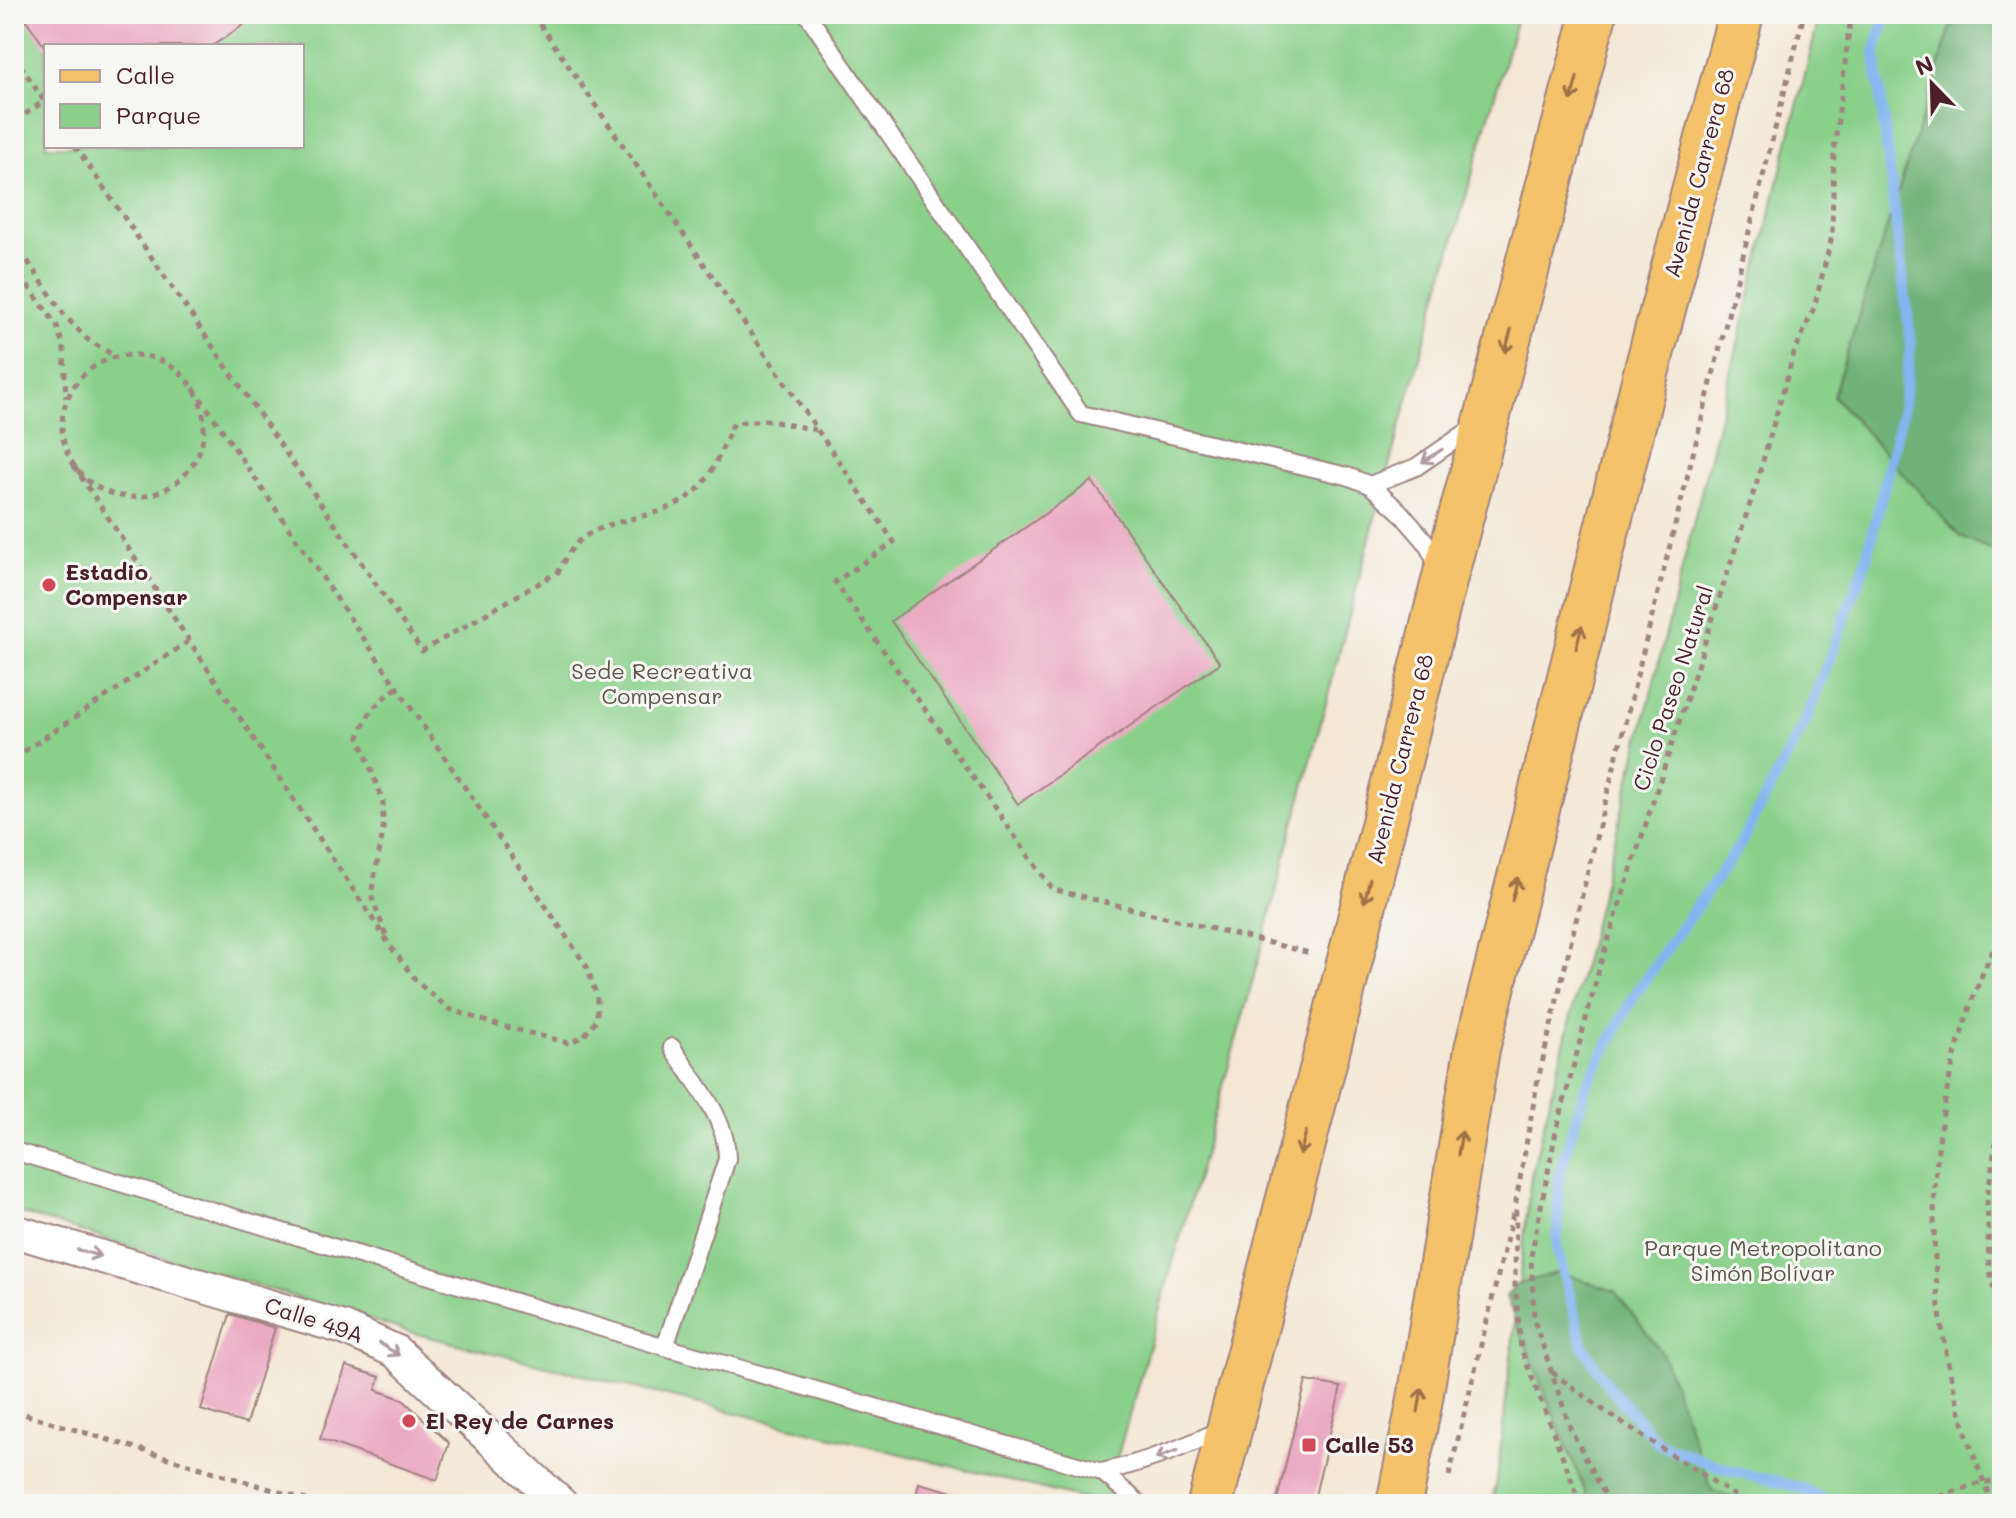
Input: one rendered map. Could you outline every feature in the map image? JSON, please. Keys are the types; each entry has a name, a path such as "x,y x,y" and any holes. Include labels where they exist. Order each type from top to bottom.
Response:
{"main road":[{"name":"Avenida Carrera 68","path":"1210,1504 1444,581 1594,14"},
{"name":"Avenida Carrera 68","path":"1399,1504 1419,1405 1458,1153 1480,1034 1642,388 1741,14"}],"street":[{"name":"Calle 49A","path":"14,1231 344,1328 372,1339 395,1351 561,1504"}],"lane":[{"path":"807,14 1081,414 1347,476 1370,485 1400,512 1425,541 1444,581"},
{"path":"1370,485 1416,467 1488,417"},
{"path":"665,1347 727,1159 728,1143 721,1123 672,1047"},
{"path":"14,1151 665,1347 1102,1472 1140,1504"},
{"path":"1102,1472 1143,1463 1229,1426"}],"path":[{"path":"533,14 894,542 835,582 1052,889 1310,953"},
{"path":"1446,1490 1516,1201 1537,1084 1583,892 1804,14"},
{"name":"Ciclo Paseo Natural","path":"1610,1504 1571,1430 1534,1320 1531,1256 1556,1132 1601,962 1756,485 1794,353 1814,308 1832,236 1834,152 1851,14"},
{"path":"14,55 44,100"},
{"path":"14,122 44,103"},
{"path":"76,148 422,651 558,572 570,550 584,537 609,526 653,515 674,506 700,488 734,423 766,420 818,430"},
{"path":"14,241 65,316 88,340 116,357"},
{"path":"14,266 57,326 64,350 66,402"},
{"path":"138,355 160,360 178,371 193,387 587,967 597,997 597,1019 584,1036 569,1043 449,1009 417,982 391,947 74,466 64,446 61,424 66,402 77,381 95,366 116,357 138,355"},
{"path":"74,466 90,483 110,493 132,497 154,494 174,484 192,466 202,444 204,420 198,396"},
{"path":"14,758 189,641"},
{"path":"391,947 371,895 383,832 383,801 359,737 368,713 397,688"},
{"path":"1993,1504 1983,1482 1946,1360 1933,1260 1939,1145 1958,1038 2002,932"},
{"path":"2002,1105 1987,1197 1989,1266 2002,1331"},
{"path":"1516,1201 1515,1285 1521,1349 1581,1504"},
{"path":"1551,1371 1606,1412 1751,1504"},
{"path":"14,1411 319,1504"},
{"path":"1917,1504 1983,1482 2002,1482"}],"green space":[{"name":"Sede Recreativa Compensar","path":"14,14 1518,14 1388,469 1248,998 1104,1504 413,1333 14,1211"},
{"name":"Parque Metropolitano Simón Bolívar","path":"1820,14 2002,14 2002,1504 1491,1504 1497,1481 1531,1176"},
{"path":"1955,14 2002,14 2002,554 1960,537 1833,396"},
{"path":"1559,1272 1615,1291 1662,1353 1712,1491 1757,1504 1590,1504 1506,1297 1515,1285"}],"building":[{"path":"22,14 260,14 215,44 44,46"},
{"path":"1092,481 1220,663 1018,804 891,621"},
{"path":"230,1314 275,1328 246,1424 201,1410"},
{"path":"346,1366 380,1377 376,1390 402,1399 449,1443 437,1480 320,1439"},
{"name":"Calle 53","path":"1306,1381 1341,1387 1313,1504 1276,1504"},
{"path":"919,1483 994,1503 994,1504 914,1504"}],"waterway":[{"path":"1832,1504 1801,1488 1729,1470 1659,1444 1609,1387 1583,1346 1557,1248 1559,1175 1586,1086 1635,994 1740,845 1806,720 1865,564 1902,413 1911,344 1875,51 1887,14"}],"place":[{"name":"Estadio Compensar","path":"49,585"},
{"name":"El Rey de Carnes","path":"409,1421"},
{"name":"Calle 53","path":"1309,1445"}]}
